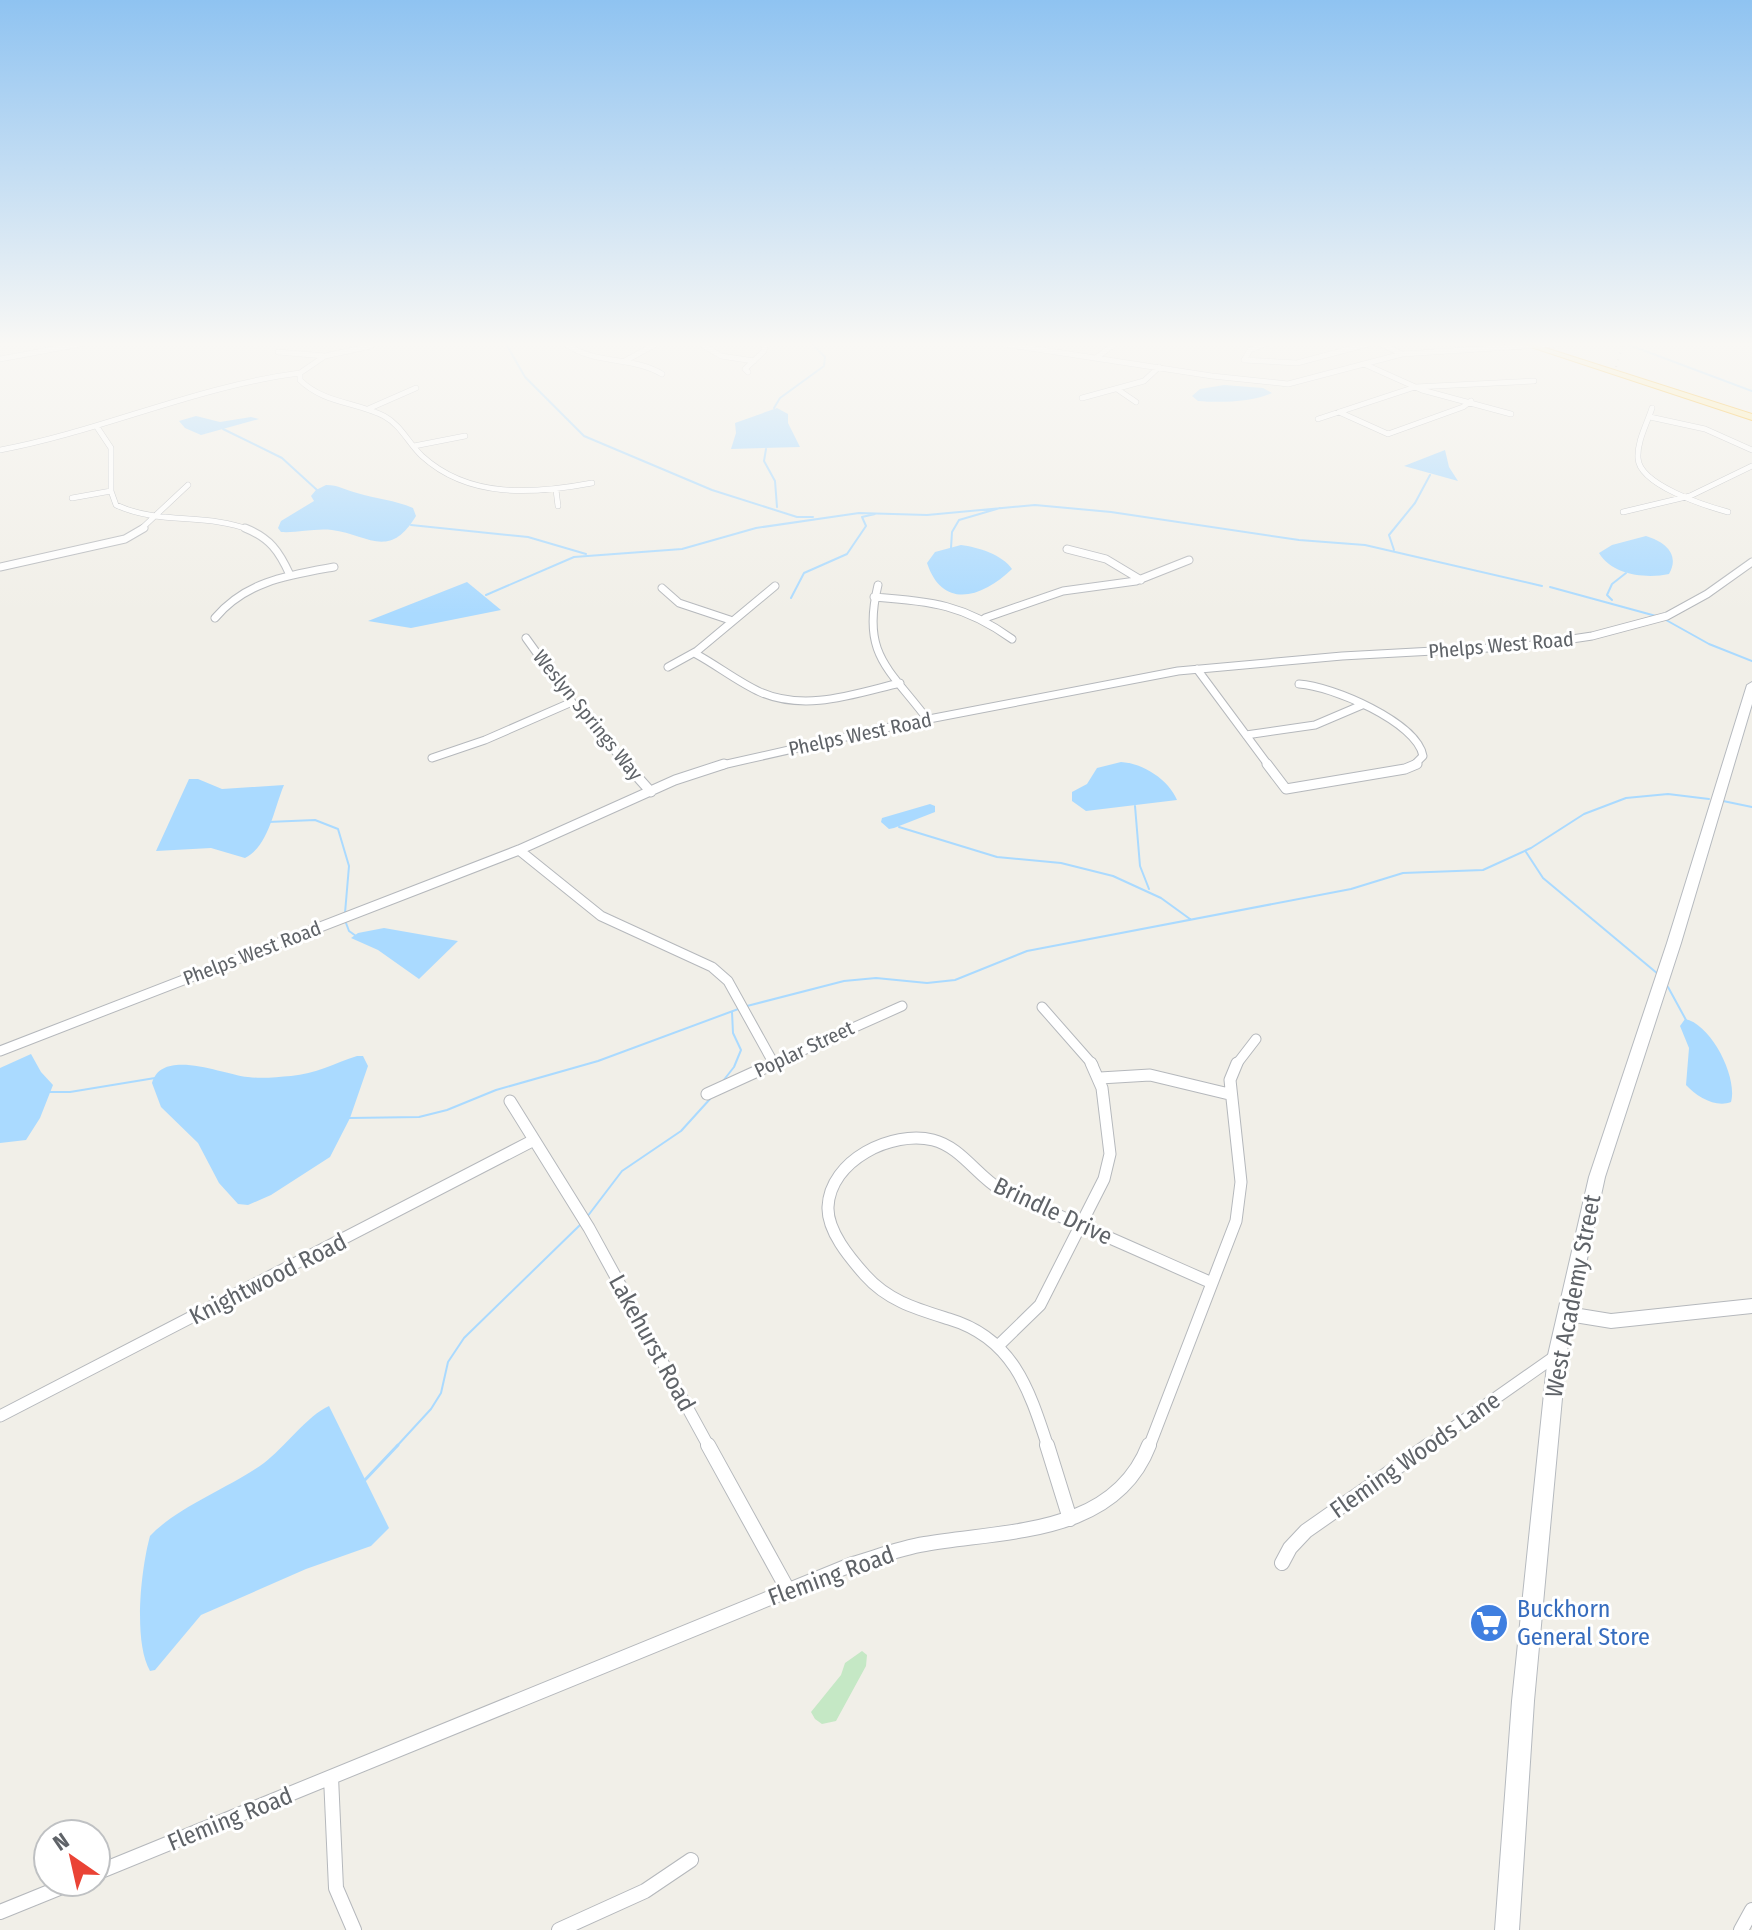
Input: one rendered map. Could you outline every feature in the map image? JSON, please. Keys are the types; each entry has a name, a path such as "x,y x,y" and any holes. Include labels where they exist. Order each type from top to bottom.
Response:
{"main road":[{"name":"West Academy Street","path":"1507,1930 1523,1701 1557,1355 1597,1177 1670,958 1752,685"}],"street":[{"path":"0,450 74,434"},
{"path":"102,434 111,448 111,491 116,505 158,517 213,521 264,536 275,544 287,562 290,575"},
{"path":"404,434 421,456 475,485 522,491 556,490 592,483"},
{"path":"1646,434 1638,464 1653,480 1728,512"},
{"path":"1716,434 1752,450"},
{"path":"414,446 465,436"},
{"path":"1623,512 1718,487 1752,466"},
{"path":"0,567 125,539 143,530 188,485"},
{"path":"556,490 558,506"},
{"path":"72,498 111,491"},
{"path":"1067,549 1106,559 1141,580"},
{"path":"985,618 1063,591 1120,586 1189,560"},
{"name":"Phelps West Road","path":"0,1051 519,850 675,780 723,764 928,720 1197,669 1358,655 1525,646 1592,636 1667,616 1707,594 1752,562"},
{"path":"215,618 236,595 290,575 334,567"},
{"path":"878,585 869,620 870,638 878,655 928,720"},
{"path":"668,667 696,654 730,620 775,586"},
{"path":"662,588 679,603 695,611 730,620"},
{"path":"874,597 949,604 985,618 1012,639"},
{"name":"Weslyn Springs Way","path":"526,638 572,702 651,792"},
{"path":"696,654 770,696 786,700 834,697 900,683"},
{"path":"1197,669 1286,789 1405,769 1417,764 1423,756 1421,745 1411,735 1335,688 1299,684"},
{"path":"432,758 485,740 572,702"},
{"path":"1246,735 1315,725 1362,705"},
{"path":"519,850 601,916 712,967 728,981 774,1064"},
{"name":"Poplar Street","path":"707,1094 902,1006"},
{"path":"999,1345 1040,1305 1104,1179 1110,1154 1100,1078 1089,1059 1042,1007"},
{"name":"Fleming Road","path":"112,1866 853,1564 924,1544 1070,1519 1115,1496 1139,1470 1236,1221 1241,1196 1239,1155 1229,1094 1233,1067 1256,1039"},
{"path":"1100,1078 1150,1073 1229,1094"},
{"name":"Lakehurst Road","path":"510,1101 589,1228 788,1590"},
{"name":"Brindle Drive","path":"1070,1519 1026,1387 999,1345 968,1324 901,1303 877,1287 834,1231 828,1210 834,1183 852,1162 876,1148 899,1139 922,1138 948,1146 1002,1190 1212,1283"},
{"name":"Knightwood Road","path":"0,1416 534,1140"},
{"path":"1568,1314 1611,1321 1752,1306"},
{"name":"Fleming Woods Lane","path":"1282,1563 1290,1548 1306,1531 1557,1355"},
{"path":"331,1777 336,1888 354,1930"},
{"path":"559,1930 645,1891 691,1860"},
{"path":"0,1912 35,1898"},
{"path":"1741,1930 1752,1910"}],"green space":[{"path":"862,1651 867,1655 866,1666 836,1721 822,1724 811,1712 841,1675 845,1663"}],"water":[{"path":"736,434 794,434 800,447 731,449"},
{"path":"1445,450 1449,467 1458,481 1404,466"},
{"path":"326,485 406,505 413,508 416,516 406,530 387,541 332,530 281,532 278,528 281,521 314,501 311,496"},
{"path":"1646,536 1669,550 1673,561 1669,574 1630,574 1612,566 1599,553 1612,545"},
{"path":"961,545 990,552 1012,569 989,587 977,592 953,593 934,578 927,563 935,552"},
{"path":"467,582 501,610 411,628 368,621"},
{"path":"1121,762 1154,774 1168,786 1177,800 1086,811 1072,801 1072,792 1087,784 1097,768"},
{"path":"189,779 198,779 222,789 284,785 270,826 253,852 245,858 211,848 156,851"},
{"path":"930,804 935,806 935,812 894,828 889,829 881,822 882,818"},
{"path":"384,928 458,941 419,979 378,950 351,938 358,933"},
{"path":"1685,1019 1704,1031 1720,1053 1730,1079 1731,1102 1719,1104 1707,1100 1686,1085 1689,1048 1680,1026"},
{"path":"31,1054 53,1085 40,1118 26,1140 0,1143 0,1068"},
{"path":"363,1056 368,1066 350,1118 330,1157 271,1195 248,1205 238,1204 219,1183 198,1143 161,1107 152,1083 158,1072 180,1065 270,1078 308,1073"},
{"path":"329,1406 389,1528 371,1546 306,1569 201,1615 155,1670 150,1671 142,1642 140,1605 150,1536 189,1506 264,1463"}],"waterway":[{"path":"233,434 282,458 317,490"},
{"path":"582,434 712,490 797,517 813,517"},
{"path":"766,449 764,461 775,481 777,507"},
{"path":"1394,550 1389,535 1415,503 1430,475"},
{"path":"999,508 1035,505 1111,512 1299,540 1365,545 1542,586"},
{"path":"486,595 574,557 682,549 756,528 859,513 927,515 999,508"},
{"path":"951,548 952,532 959,520 999,508"},
{"path":"791,598 804,573 847,554 866,526 862,517 875,514"},
{"path":"411,525 528,537 586,554"},
{"path":"1612,600 1607,595 1612,584 1626,573"},
{"path":"1550,587 1656,616"},
{"path":"1666,620 1709,644 1752,661"},
{"path":"747,1006 844,981 876,978 927,983 955,980 1027,951 1351,889 1403,873 1483,870 1531,848 1584,814 1626,798 1668,794 1709,799"},
{"path":"1723,801 1752,807"},
{"path":"1135,806 1140,866 1149,889"},
{"path":"268,822 315,820 338,829 349,866 345,913"},
{"path":"899,827 997,857 1061,863 1113,876 1161,898 1190,919"},
{"path":"1526,852 1543,878 1658,974"},
{"path":"346,923 349,931 356,936"},
{"path":"1668,987 1686,1020"},
{"path":"349,1118 419,1117 447,1110 496,1090 598,1061 741,1008"},
{"path":"723,1081 734,1067 741,1050 733,1033 732,1012"},
{"path":"48,1092 70,1092 155,1078"},
{"path":"587,1217 622,1171 681,1131 710,1099"},
{"path":"396,1447 431,1409 441,1393 448,1362 464,1338 580,1225"},
{"path":"363,1482 398,1445"}],"place":[{"name":"Buckhorn General Store","path":"1489,1623"}]}
